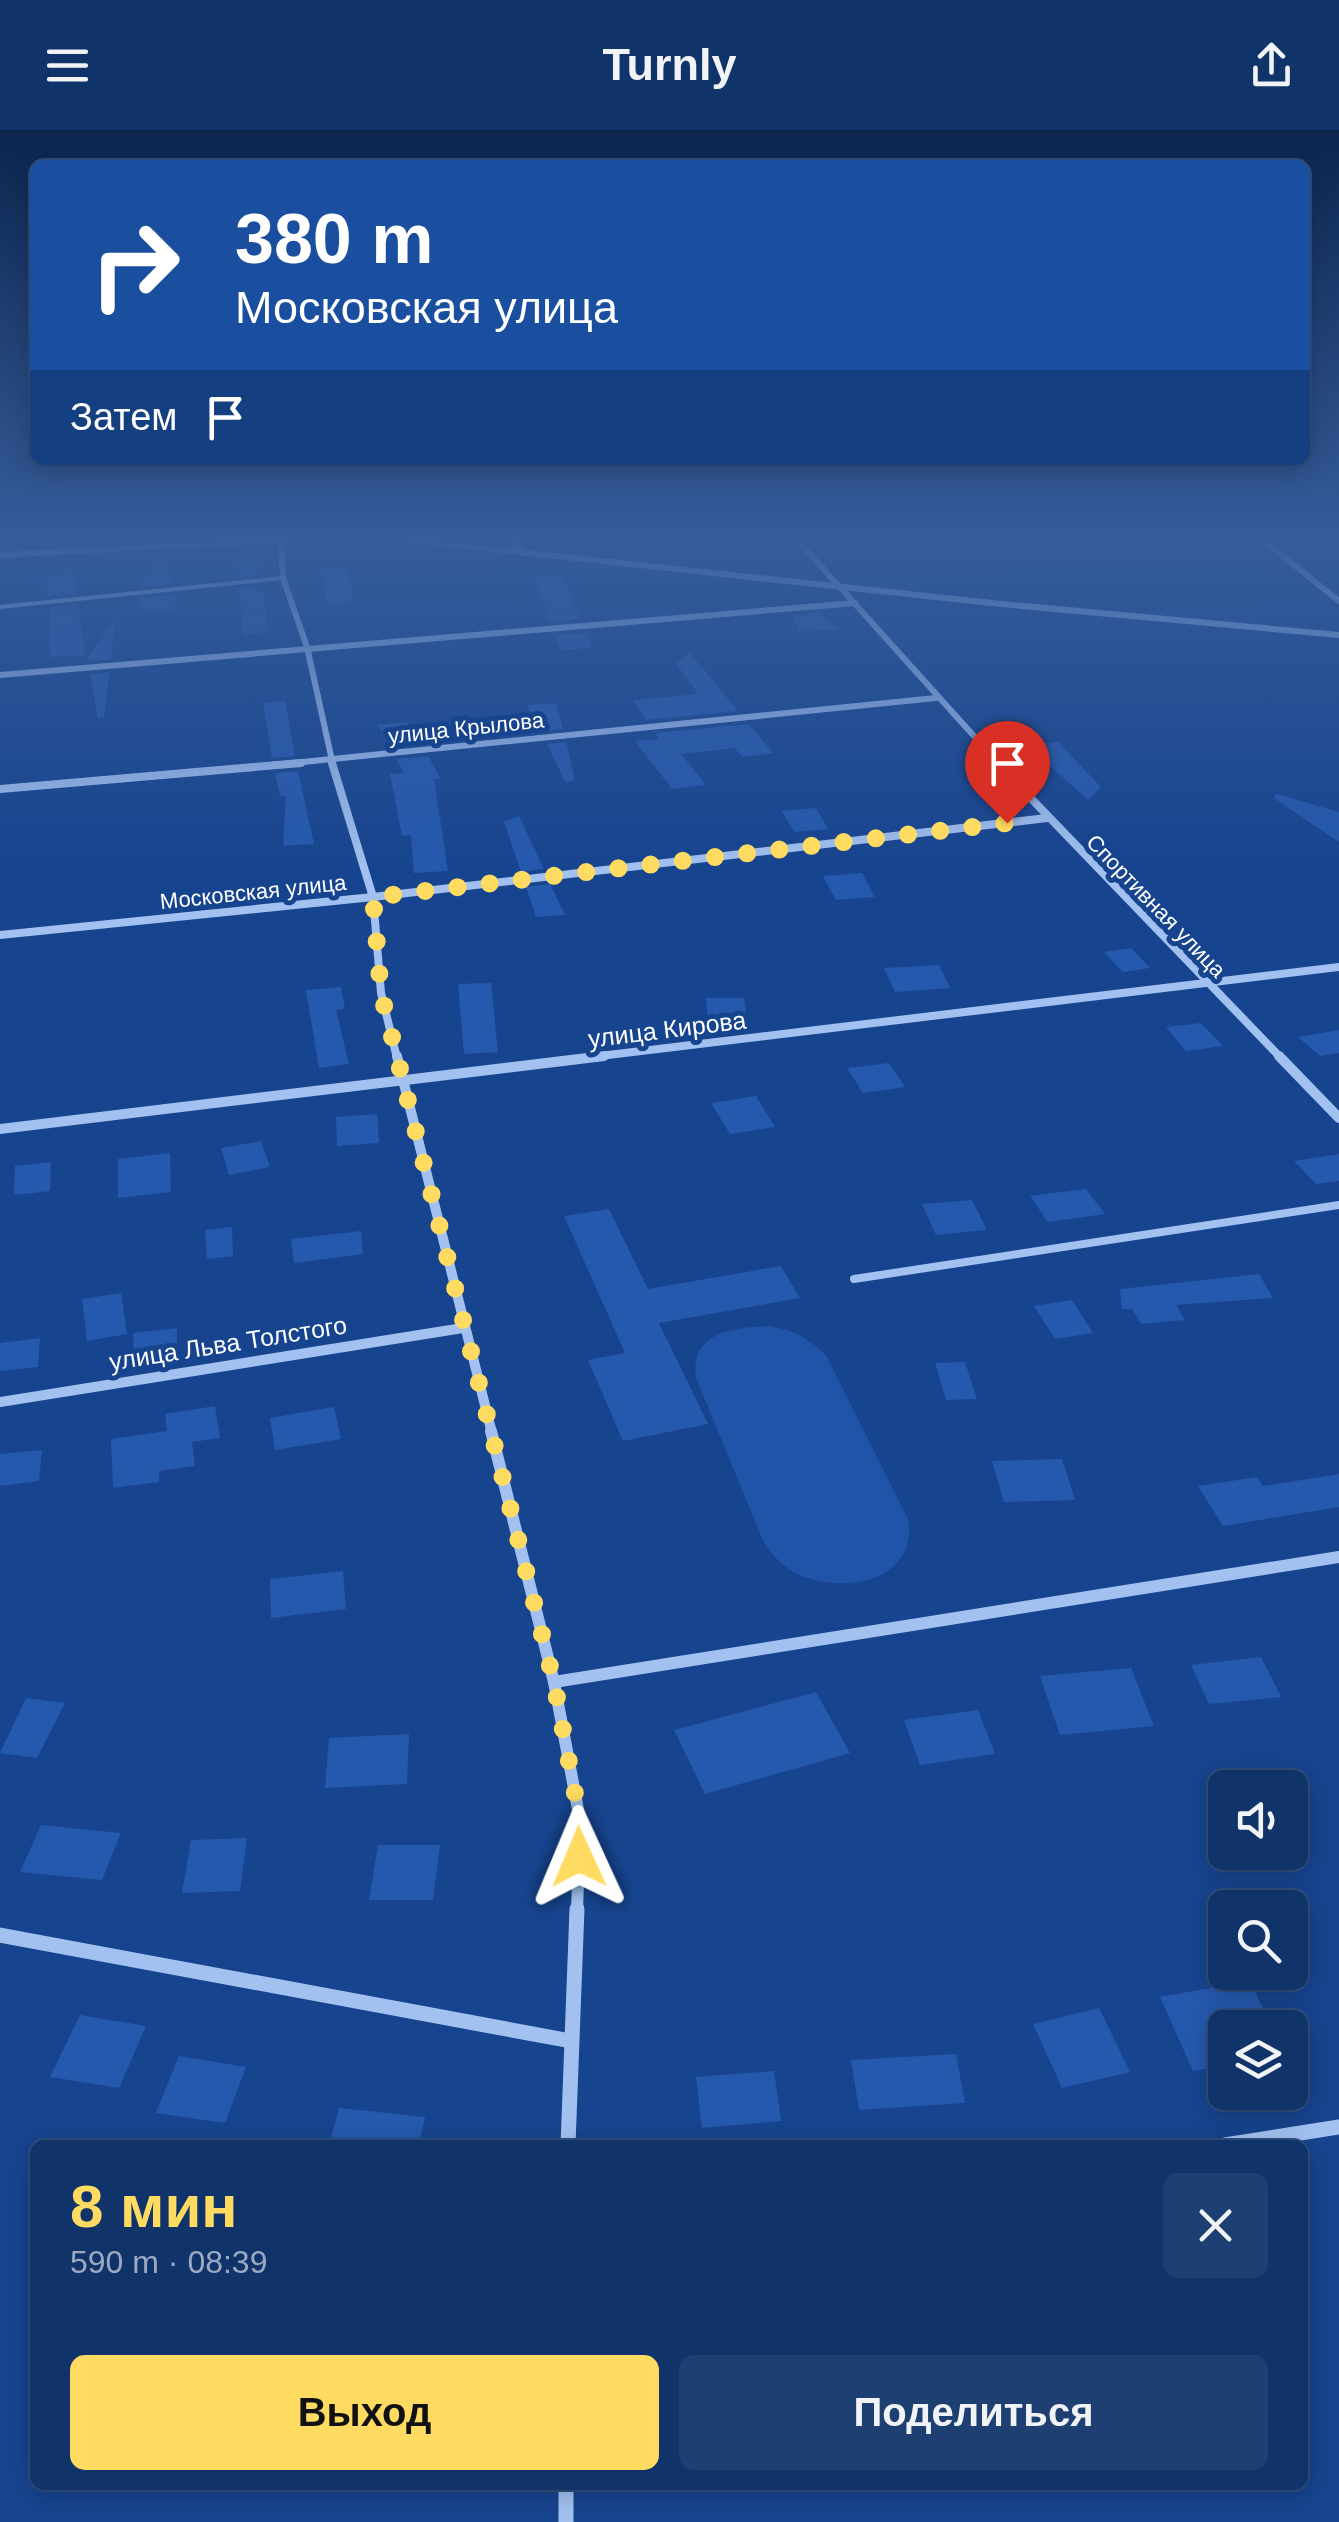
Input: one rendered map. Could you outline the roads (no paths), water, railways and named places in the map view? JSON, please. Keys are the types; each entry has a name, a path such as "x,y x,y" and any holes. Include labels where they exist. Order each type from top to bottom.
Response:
{"street":[{"path":"306,646 332,760 373,897 381,993 554,1682 580,1820 568,2140"},
{"path":"0,675 311,646"},
{"name":"Спортивная улица","path":"891,646 1047,818 1339,1118"},
{"name":"улица Крылова","path":"0,790 936,698"},
{"name":"Московская улица","path":"0,935 373,897 1047,818"},
{"name":"улица Кирова","path":"0,1129 1339,967"},
{"name":"улица Льва Толстого","path":"0,1402 463,1328"},
{"path":"554,1682 1339,1557"},
{"path":"0,1935 571,2041"},
{"path":"1259,2140 1339,2128"},
{"path":"566,2490 566,2522"}],"lane":[{"path":"854,1279 1339,1205"}]}
